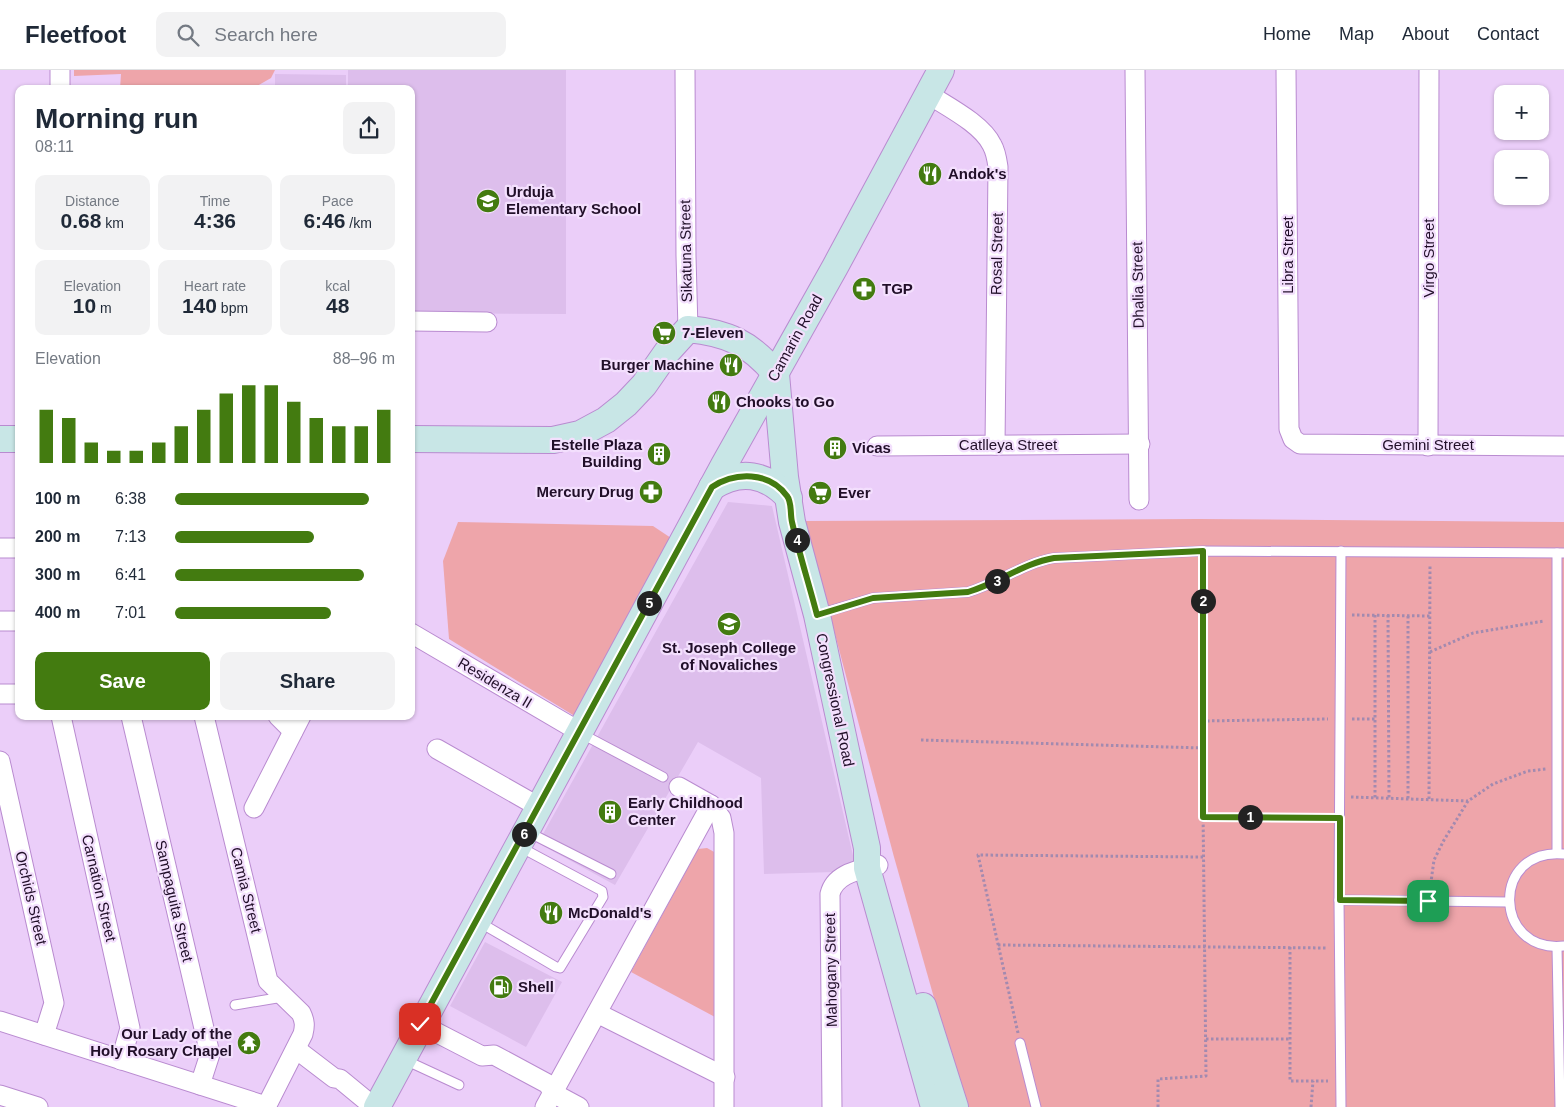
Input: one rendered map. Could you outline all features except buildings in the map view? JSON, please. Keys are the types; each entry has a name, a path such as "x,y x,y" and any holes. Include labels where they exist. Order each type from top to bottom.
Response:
{"main road":[{"name":"Camarin Road","path":"375,1107 941,70"},
{"path":"415,439 553,440 580,434 606,420 626,404 644,385 667,352 688,329 713,332 736,340 762,356 776,374"},
{"name":"Congressional Road","path":"776,374 792,522 817,615 871,860 934,1107"},
{"path":"0,439 15,439"},
{"path":"724,465 735,462 757,463 767,466 787,487"},
{"path":"712,487 729,478 748,476 787,487"},
{"name":"Congressional Road","path":"871,860 955,1107"}],"street":[{"path":"60,70 60,85"},
{"name":"Sikatuna Street","path":"685,70 688,329"},
{"name":"Dhalia Street","path":"1135,70 1140,444 1139,500"},
{"name":"Libra Street","path":"1286,70 1289,429 1293,439"},
{"name":"Virgo Street","path":"1428,446 1429,70"},
{"name":"Rosal Street","path":"928,94 961,115 985,134 992,144 996,156 998,168 996,445"},
{"path":"415,321 487,322"},
{"name":"Gemini Street","path":"1293,439 1300,444 1564,446"},
{"name":"Catlleya Street","path":"876,446 1140,444"},
{"path":"0,548 15,548"},
{"path":"0,621 15,622"},
{"name":"Residenza II","path":"415,635 580,732"},
{"path":"0,694 15,694"},
{"name":"Carnation Street","path":"62,720 130,1028 121,1060"},
{"name":"Sampaguita Street","path":"132,720 210,1054 200,1085"},
{"name":"Camia Street","path":"205,720 268,981 304,1019 303,1034 296,1048"},
{"path":"254,808 297,724"},
{"path":"437,749 539,808"},
{"name":"Orchids Street","path":"0,761 54,1003 44,1035"},
{"path":"679,788 711,806 721,818 724,833 724,1107"},
{"path":"549,1100 711,806"},
{"name":"Mahogany Street","path":"832,1107 830,894 835,881 871,860"},
{"path":"597,1013 725,1077"},
{"path":"0,1021 266,1106 296,1048 375,1107"},
{"path":"420,1024 482,1056 494,1055 548,1084 549,1100"},
{"path":"334,1078 336,1084 364,1107"},
{"path":"0,1095 38,1107"},
{"path":"549,1100 579,1107"}],"lane":[{"path":"817,615 873,598 968,592 1042,560 1054,558 1203,551 1560,553 1557,619 1557,769 1560,854 1538,857 1522,868 1512,884 1509,902 1514,922 1524,934 1537,943 1561,946 1560,1107"},
{"path":"1341,1107 1340,797 1342,551"},
{"path":"580,732 663,777"},
{"path":"522,838 612,874"},
{"path":"477,921 560,968 603,897 602,891 522,838"},
{"path":"1340,900 1509,902"},
{"path":"235,1005 283,997"},
{"path":"1020,1043 1036,1107"},
{"path":"402,1059 459,1085"}],"path":[{"path":"1158,1107 1158,1079 1206,1076 1202,721 1203,551"},
{"path":"1429,799 1430,552"},
{"path":"1341,614 1430,616"},
{"path":"1375,615 1375,798"},
{"path":"1388,615 1389,798"},
{"path":"1408,616 1408,799"},
{"path":"1430,652 1472,633 1557,619"},
{"path":"1202,721 1376,719"},
{"path":"921,740 1203,748"},
{"path":"1428,901 1434,860 1468,800 1493,784 1528,771 1557,769"},
{"path":"1340,797 1468,800"},
{"path":"1203,817 1340,818"},
{"path":"1020,1043 978,855 1204,857"},
{"path":"998,945 1340,948"},
{"path":"1290,947 1290,1081 1341,1081"},
{"path":"1206,1039 1290,1039"},
{"path":"1311,1107 1313,1081"}],"shaded area":[{"path":"74,70 275,70 271,78 259,85 120,85 121,74 74,76"},
{"name":"Urduja Elementary School","path":"348,70 566,70 566,314 415,313 415,85 348,85"},
{"path":"275,74 346,75 346,85 275,85"},
{"name":"St. Joseph College of Novaliches","path":"728,502 772,506 855,864 835,872 764,874 761,778 698,742 615,885 538,843"},
{"path":"1198,519 1564,522 1564,1107 965,1107 894,857 805,521"},
{"path":"458,522 653,526 677,542 582,719 449,639 443,561"},
{"path":"707,848 716,853 715,1017 631,972 698,849"},
{"path":"485,942 562,982 526,1047 450,1006"}],"place":[{"name":"Andok's","path":"930,174"},
{"name":"Urduja Elementary School","path":"488,201"},
{"name":"TGP","path":"864,289"},
{"name":"7-Eleven","path":"664,333"},
{"name":"Burger Machine","path":"731,365"},
{"name":"Chooks to Go","path":"719,402"},
{"name":"Vicas","path":"835,448"},
{"name":"Estelle Plaza Building","path":"659,454"},
{"name":"Mercury Drug","path":"651,492"},
{"name":"Ever","path":"820,493"},
{"name":"St. Joseph College of Novaliches","path":"729,624"},
{"name":"Early Childhood Center","path":"610,812"},
{"name":"McDonald's","path":"551,913"},
{"name":"Shell","path":"501,987"},
{"name":"Our Lady of the Holy Rosary Chapel","path":"249,1043"}],"route":[{"path":"420,1024 712,487 729,478 739,476 760,478 771,482 781,489 788,498 792,522 817,615 873,598 968,592 1042,560 1054,558 1203,551 1203,817 1340,818 1340,900 1428,901"}]}
